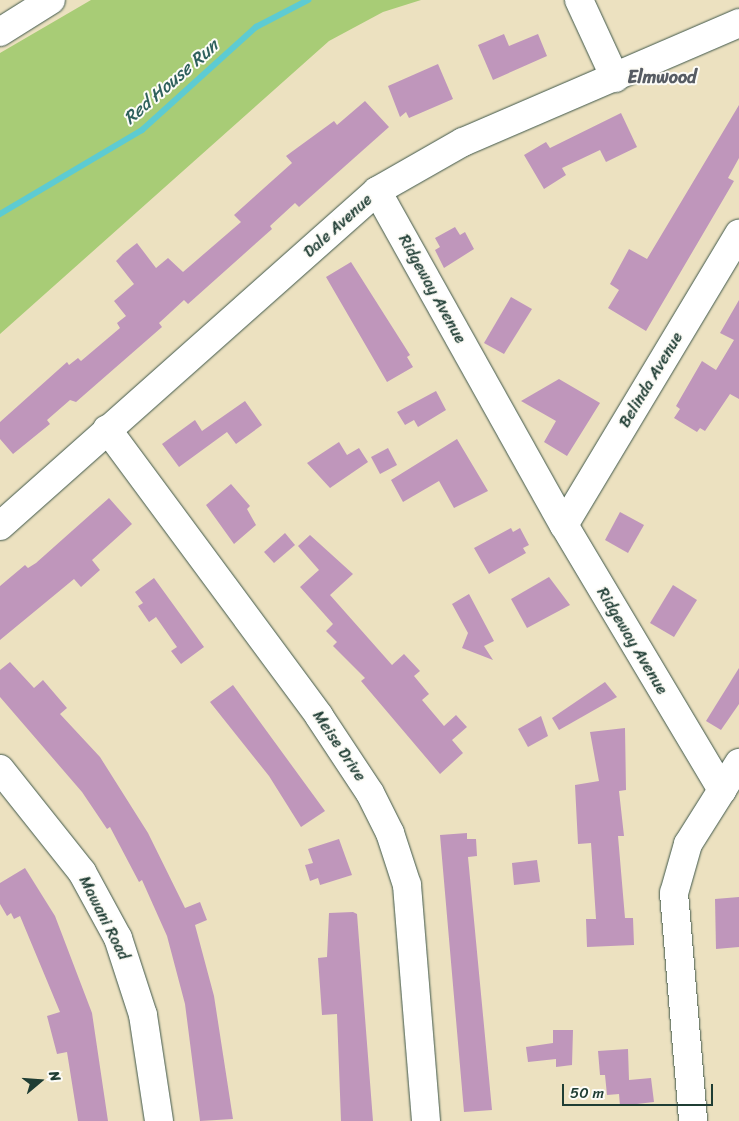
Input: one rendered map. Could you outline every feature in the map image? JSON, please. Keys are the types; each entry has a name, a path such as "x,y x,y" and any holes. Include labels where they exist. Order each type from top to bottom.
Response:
{"street":[{"path":"0,32 51,0"},
{"path":"579,0 615,78"},
{"name":"Dale Avenue","path":"0,526 377,191 426,159 739,23"},
{"name":"Ridgeway Avenue","path":"377,191 564,526 722,790"},
{"name":"Belinda Avenue","path":"564,526 739,234"},
{"name":"Meise Drive","path":"107,429 319,716 370,793 390,833 406,885 426,1121"},
{"path":"693,1121 674,892 688,844 739,763"},
{"name":"Mawani Road","path":"0,769 82,872 118,938 143,1015 159,1121"}],"green space":[{"path":"91,0 421,0 383,12 329,41 0,334 0,53"}],"building":[{"path":"504,34 509,46 538,34 547,56 493,80 478,45"},
{"path":"438,64 453,99 409,118 406,112 400,117 388,86"},
{"path":"365,101 389,127 299,207 295,203 270,226 272,229 188,304 184,300 159,323 162,327 76,402 70,400 47,420 50,424 13,454 0,439 0,422 67,362 69,365 78,358 81,361 120,328 117,323 126,316 114,301 134,284 116,261 137,243 156,268 168,258 183,272 241,222 234,215 292,163 286,156 334,121 337,125"},
{"path":"739,105 739,158 728,178 734,181 646,331 608,308 619,290 610,284 629,249 647,259"},
{"path":"621,113 637,147 606,162 600,150 562,168 566,175 544,189 524,155 546,142 550,148"},
{"path":"455,227 460,235 465,232 474,249 444,268 435,250 440,247 435,238"},
{"path":"351,262 410,355 407,357 413,367 387,382 326,277"},
{"path":"511,297 532,309 504,354 484,343"},
{"path":"739,300 739,399 730,394 705,431 700,428 697,432 674,418 680,409 676,406 702,361 716,370 734,340 720,333"},
{"path":"559,379 600,403 567,456 544,442 556,421 521,401"},
{"path":"436,391 446,410 418,427 414,420 405,425 397,412"},
{"path":"245,401 262,425 236,444 227,432 179,467 162,444 195,420 202,431"},
{"path":"457,439 488,491 454,508 439,481 403,502 391,480"},
{"path":"339,442 347,455 359,448 368,462 330,488 307,463"},
{"path":"388,448 397,465 380,474 371,457"},
{"path":"231,484 250,506 247,509 256,525 234,544 206,505"},
{"path":"109,498 132,524 92,560 100,570 81,587 74,579 0,640 0,586 25,565 28,568 36,563"},
{"path":"620,512 644,525 628,553 605,540"},
{"path":"511,528 513,532 520,528 529,545 523,548 526,553 489,574 474,548"},
{"path":"285,533 295,545 274,563 264,552"},
{"path":"310,535 353,574 330,595 392,665 404,654 420,671 414,676 429,694 422,700 444,726 456,715 467,727 452,740 463,753 440,774 361,681 365,678 333,646 337,642 326,631 333,624 300,587 319,570 298,546"},
{"path":"549,577 570,605 527,628 511,599"},
{"path":"154,578 204,647 181,664 171,651 177,647 156,617 149,622 138,606 143,603 135,592"},
{"path":"673,585 697,600 674,637 650,623"},
{"path":"469,594 494,641 484,646 493,660 462,648 468,633 452,604"},
{"path":"10,662 34,688 43,680 67,708 60,714 100,757 148,833 185,908 200,902 207,920 195,925 214,996 233,1119 200,1121 185,1004 167,936 142,880 139,882 110,827 107,829 82,792 0,697 0,670"},
{"path":"739,668 739,704 721,730 706,721"},
{"path":"605,682 617,697 559,730 552,718"},
{"path":"233,685 325,811 301,827 269,776 210,702"},
{"path":"541,716 548,736 528,747 518,729"},
{"path":"625,728 626,790 619,791 624,836 618,836 625,918 633,918 634,945 587,947 586,919 596,919 591,843 578,844 575,785 599,781 590,732"},
{"path":"467,833 467,839 476,839 477,856 468,857 492,1110 464,1112 440,835"},
{"path":"339,839 352,875 320,885 318,878 310,881 305,865 313,863 308,849"},
{"path":"537,860 540,882 514,885 512,863"},
{"path":"25,868 55,916 92,1013 108,1121 78,1121 67,1052 57,1054 47,1016 60,1012 20,916 14,919 11,913 7,916 0,904 0,883"},
{"path":"739,897 739,947 716,949 715,899"},
{"path":"353,912 357,914 373,1121 341,1121 337,1014 322,1015 318,958 327,957 329,913"},
{"path":"553,1030 573,1030 572,1065 556,1067 556,1059 528,1062 526,1047 553,1043"},
{"path":"628,1049 629,1080 651,1078 654,1102 620,1106 619,1094 607,1095 605,1075 600,1075 598,1051"}],"waterway":[{"name":"Red House Run","path":"0,214 142,130 256,27 308,0"}],"district":[{"name":"Elmwood","path":"662,77"}]}
